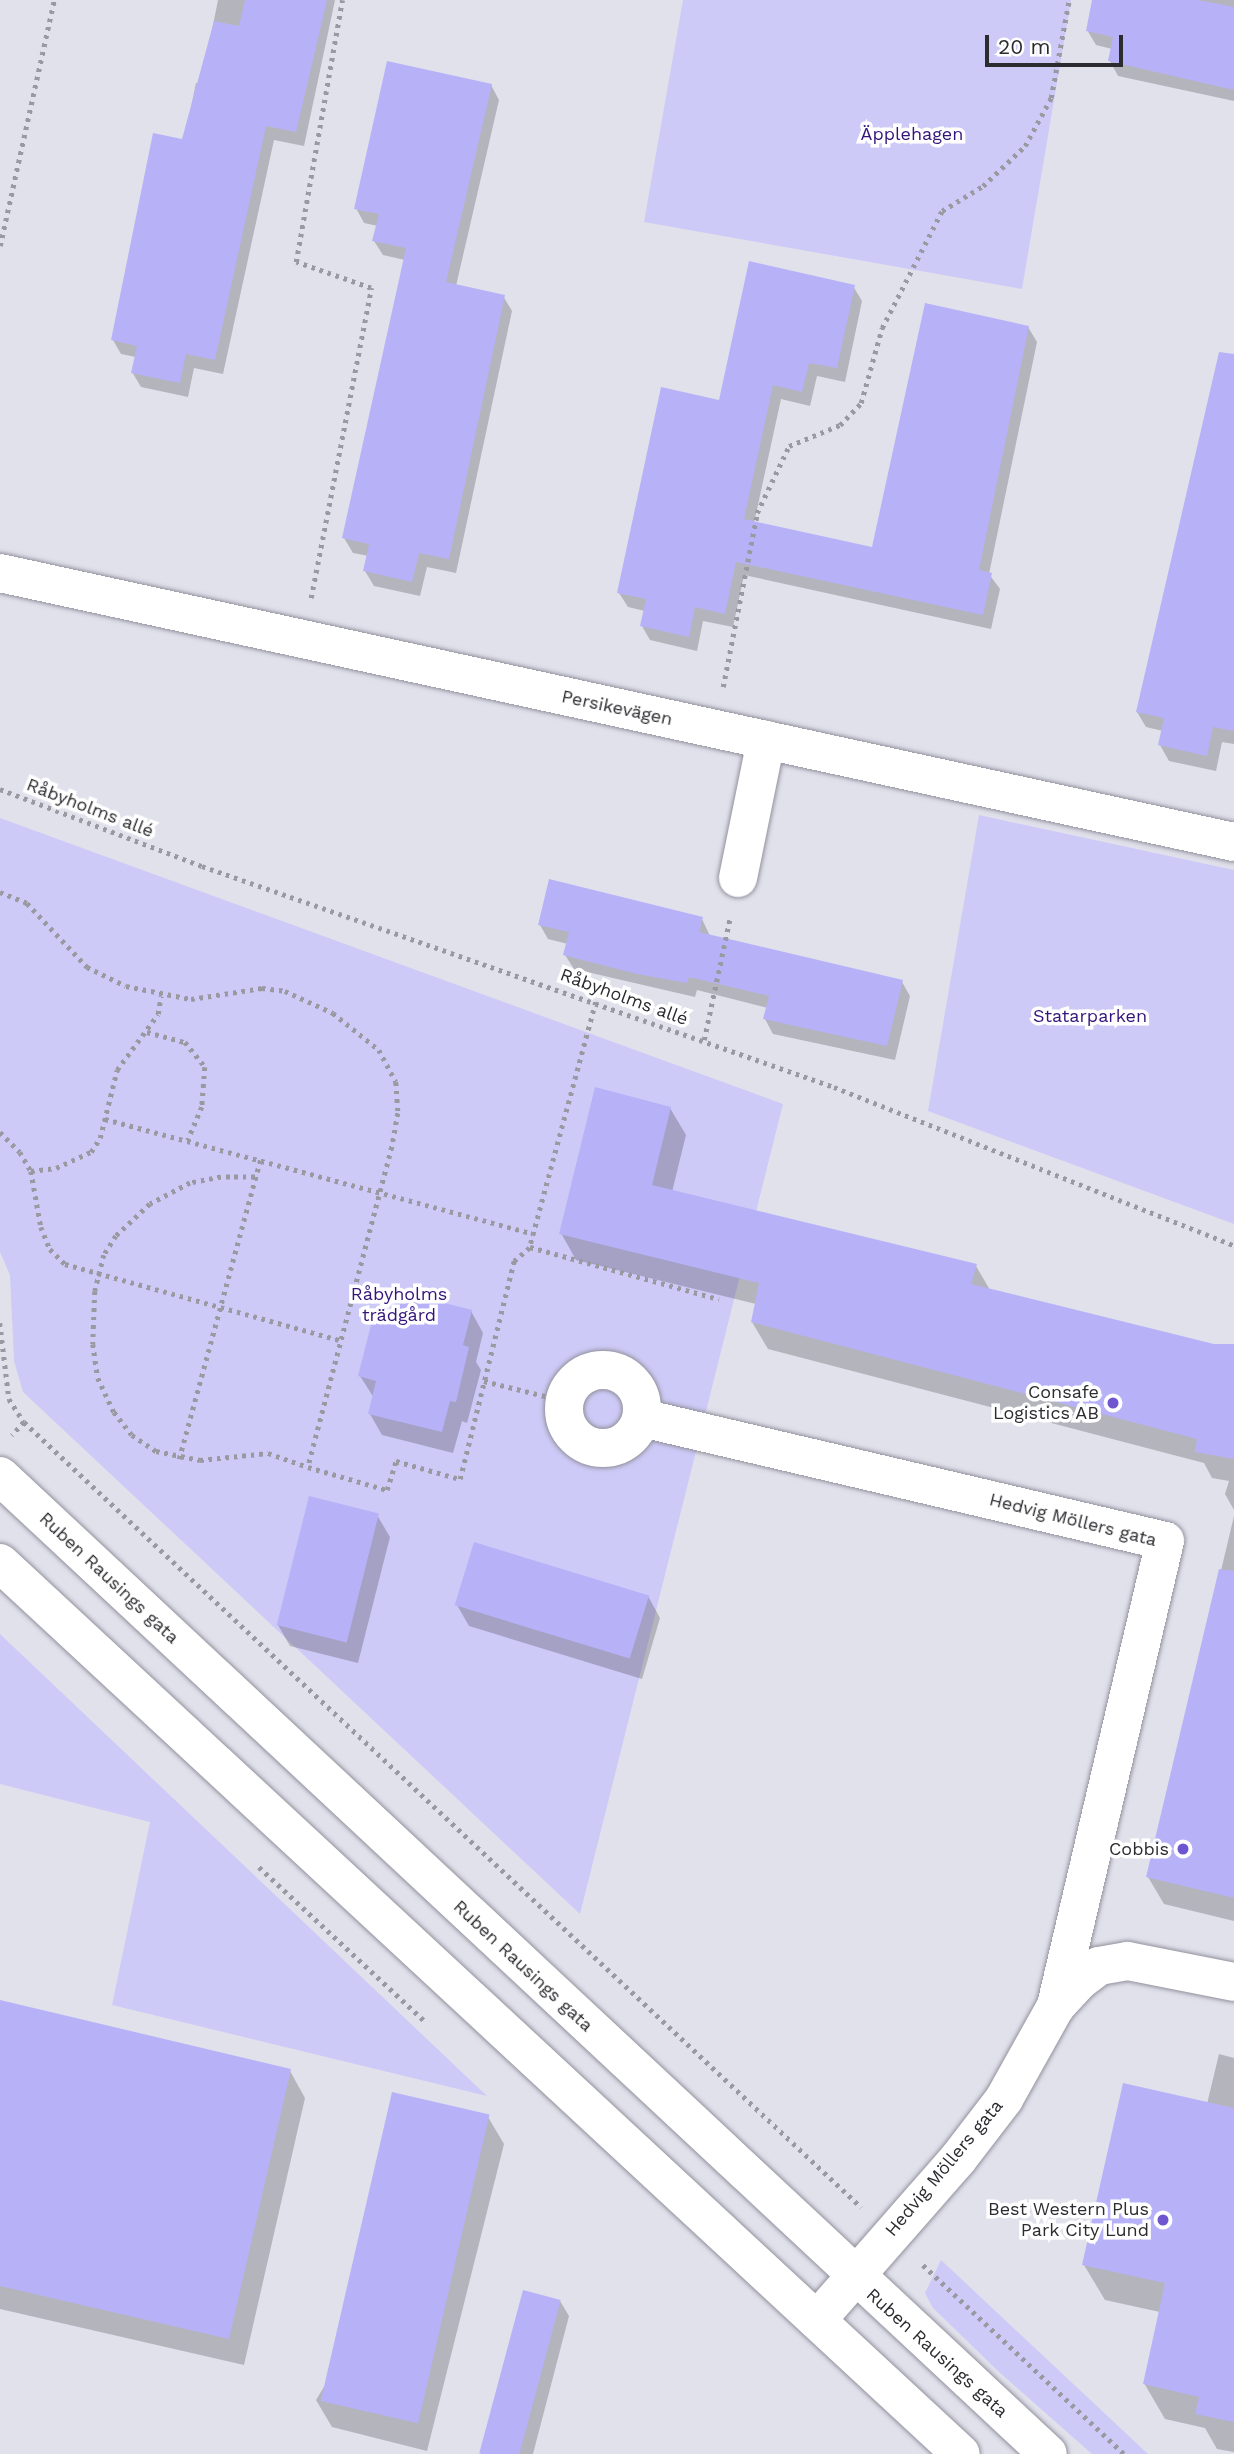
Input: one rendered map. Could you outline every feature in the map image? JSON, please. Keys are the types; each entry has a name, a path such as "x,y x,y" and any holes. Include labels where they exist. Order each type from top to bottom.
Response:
{"main road":[{"name":"Persikevägen","path":"0,573 1234,842"},
{"path":"738,878 766,740"},
{"path":"612,1371 636,1388 642,1418 624,1442 595,1447 570,1430 565,1401 582,1376 612,1371"},
{"name":"Hedvig Möllers gata","path":"642,1418 1165,1541 1056,2006"},
{"name":"Ruben Rausings gata","path":"4,1458 853,2276 1048,2454"},
{"path":"0,1563 961,2454"},
{"name":"Hedvig Möllers gata","path":"817,2320 889,2233 958,2159 1004,2099 1056,2006 1079,1981 1100,1966 1128,1961 1234,1982"}],"path":[{"path":"0,246 54,0"},
{"path":"302,640 371,288 296,262 342,0"},
{"path":"714,729 757,513 789,446 812,433 840,425 861,402 887,316 942,211 983,186 1025,146 1051,98 1069,0"},
{"name":"Råbyholms allé","path":"0,789 202,866 834,1087 1234,1245"},
{"path":"704,1040 738,878"},
{"path":"0,892 27,903 88,967 126,986 162,996 191,999 261,988 285,991 333,1013 379,1049 396,1082 398,1114 308,1467"},
{"path":"30,1171 56,1168 91,1152 105,1119 117,1070 158,1014 162,996"},
{"path":"256,1177 221,1177 190,1183 150,1204 116,1236 98,1274 93,1344 98,1378 114,1412 132,1435 179,1458 268,1453 387,1490 396,1461 460,1479 514,1261 530,1247 596,1002"},
{"path":"147,1032 185,1042 205,1067 202,1107 188,1140"},
{"path":"105,1119 533,1234"},
{"path":"0,1132 20,1152 30,1171 40,1227 50,1249 65,1264 342,1341"},
{"path":"179,1458 260,1160"},
{"path":"530,1247 719,1299"},
{"path":"0,1323 9,1399 24,1422 1124,2454"},
{"path":"484,1381 565,1401"},
{"path":"4,1458 24,1422"}],"green space":[{"name":"Äpplehagen","path":"683,0 1071,0 1022,289 644,222"},
{"name":"Statarparken","path":"979,815 1234,870 1234,1224 928,1111"},
{"name":"Råbyholms trädgård","path":"0,818 783,1104 580,1914 23,1392 14,1361 10,1275 0,1252"},
{"path":"0,1634 487,2096 112,2005 150,1822 0,1784"},
{"path":"941,2260 1148,2454 1092,2454 998,2371 933,2308 925,2293"}],"building":[{"path":"245,0 327,0 296,132 266,126 215,360 186,354 180,383 131,373 137,346 111,340 153,133 182,139 214,21 239,26"},
{"path":"1092,0 1198,0 1234,7 1234,90 1108,61 1113,37 1086,31"},
{"path":"387,61 492,84 446,282 505,295 449,559 419,553 412,582 363,571 369,544 342,538 406,248 372,241 379,214 354,209"},
{"path":"749,261 855,285 837,368 809,363 802,392 773,385 744,519 872,547 925,303 1029,326 979,570 992,573 983,615 736,562 725,614 695,607 689,637 640,626 646,599 617,593 661,387 719,400"},
{"path":"1219,352 1234,354 1234,731 1213,727 1207,756 1158,745 1164,718 1136,712"},
{"path":"549,879 703,917 699,932 903,980 887,1046 763,1019 769,996 689,977 687,983 637,974 563,955 569,932 538,925"},
{"path":"595,1087 671,1107 652,1185 977,1264 971,1284 1214,1344 1234,1344 1234,1459 1195,1452 1197,1439 751,1322 759,1283 559,1234"},
{"path":"397,1291 472,1310 463,1345 469,1347 456,1402 450,1401 442,1432 368,1414 376,1381 358,1376 372,1321 389,1325"},
{"path":"309,1496 379,1513 347,1642 277,1625"},
{"path":"474,1542 649,1596 630,1659 455,1605"},
{"path":"1219,1569 1234,1571 1234,1898 1146,1877"},
{"path":"0,2000 291,2069 229,2339 0,2286"},
{"name":"Best Western Plus Park City Lund","path":"1123,2083 1234,2108 1234,2422 1195,2414 1199,2397 1143,2384 1165,2283 1082,2265"},
{"path":"392,2092 489,2114 418,2423 321,2401"},
{"path":"523,2290 561,2300 519,2454 479,2453"}],"place":[{"name":"Consafe Logistics AB","path":"1113,1403"},
{"name":"Cobbis","path":"1183,1849"},
{"name":"Best Western Plus Park City Lund","path":"1163,2220"}]}
